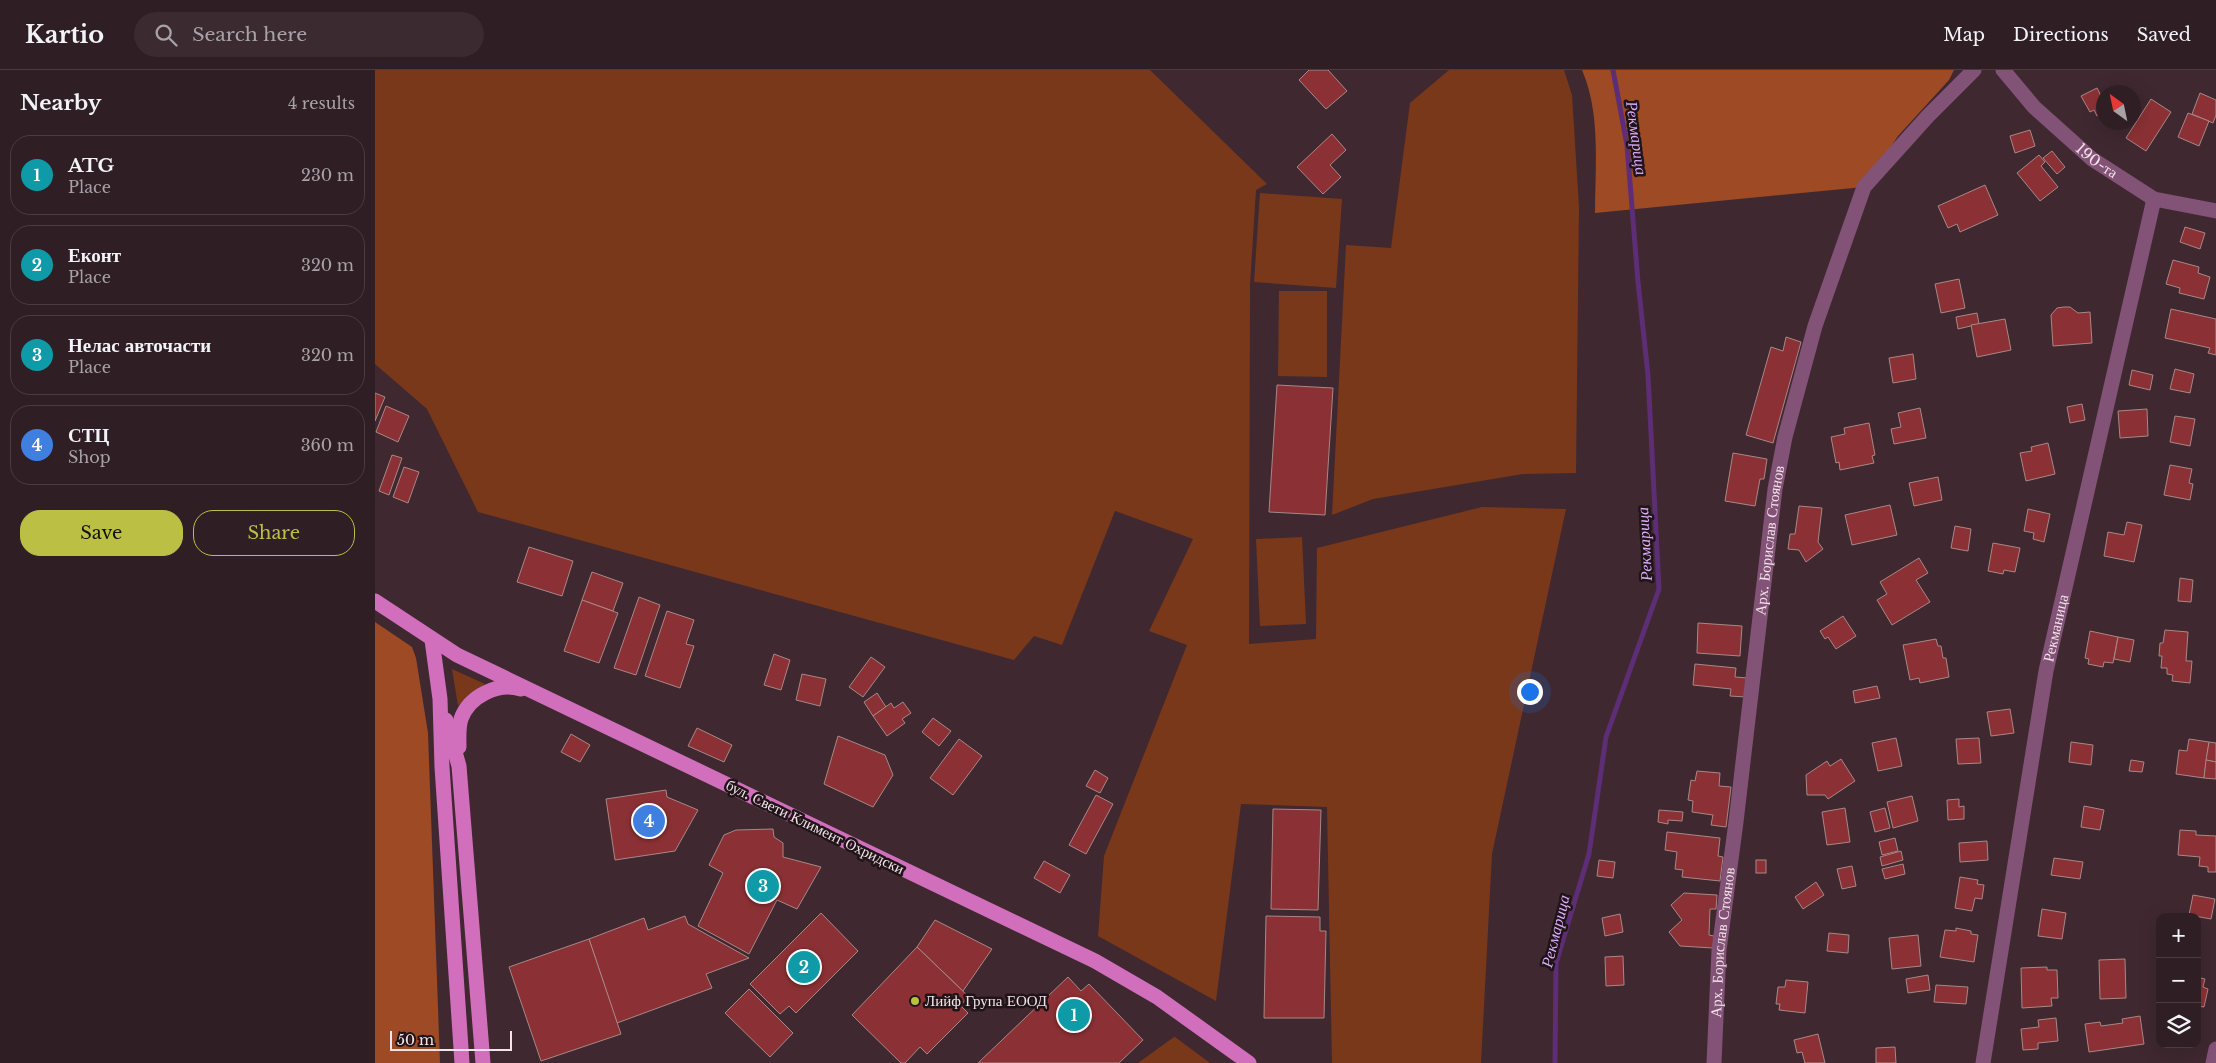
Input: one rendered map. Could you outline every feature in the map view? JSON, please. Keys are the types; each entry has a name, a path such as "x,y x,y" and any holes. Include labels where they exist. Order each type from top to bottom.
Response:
{"main road":[{"name":"бул. Свети Климент Охридски","path":"375,600 457,655 1095,961 1157,997 1249,1063"},
{"path":"433,640 440,699 442,767 462,1063"},
{"path":"483,1063 459,766 460,721 468,706 489,691 499,688 518,688 538,693"},
{"path":"440,699 459,766"}],"street":[{"name":"Арх. Борислав Стоянов","path":"1714,1063 1719,950 1775,489 1785,437 1815,326 1864,187 1910,135 1974,70"},
{"name":"190-та","path":"2003,70 2034,107 2092,159 2155,199 2216,211"},
{"name":"Рекманица","path":"1983,1063 2046,671 2155,199"},
{"path":"2213,1063 2216,1049"}],"shaded area":[{"path":"375,70 1150,70 1267,184 1256,190 1250,285 1249,644 1316,639 1317,548 1482,507 1566,509 1492,854 1481,1063 1332,1063 1327,807 1241,804 1216,1001 1098,936 1104,856 1187,645 1149,631 1193,539 1115,511 1062,645 1034,636 1014,660 478,512 427,409 375,364"},
{"path":"1449,70 1564,70 1572,95 1579,207 1576,473 1523,474 1373,499 1332,515 1346,245 1391,248 1410,103"},
{"path":"1582,70 1954,70 1949,80 1898,136 1864,187 1595,213 1596,140 1592,104"},
{"path":"1260,193 1342,199 1336,288 1254,282"},
{"path":"1279,291 1327,291 1327,377 1278,376"},
{"path":"1302,537 1306,624 1260,626 1256,539"},
{"path":"375,622 412,647 416,658 428,733 440,1063 375,1063"},
{"path":"452,669 485,684 469,694 458,706"},
{"path":"1174,1037 1210,1063 1138,1063"}],"building":[{"path":"1309,70 1328,70 1347,91 1326,109 1299,80"},
{"path":"2096,88 2096,114 2094,110 2090,112 2081,96"},
{"path":"2200,93 2216,100 2216,115 2213,123 2192,114"},
{"path":"2151,99 2171,112 2146,151 2126,138 2131,130 2141,130 2141,115"},
{"path":"2188,113 2209,121 2199,146 2178,137"},
{"path":"2030,130 2035,146 2015,153 2010,136"},
{"path":"1332,134 1346,150 1330,165 1341,177 1323,194 1297,167"},
{"path":"2052,151 2065,167 2057,174 2043,158"},
{"path":"2039,155 2045,162 2041,166 2058,187 2040,201 2017,173"},
{"path":"1985,185 1998,215 1960,232 1957,224 1948,228 1938,206"},
{"path":"2185,227 2205,233 2200,249 2180,242"},
{"path":"2173,260 2199,267 2198,273 2210,277 2204,299 2179,293 2180,288 2166,284"},
{"path":"1959,279 1965,308 1941,313 1935,284"},
{"path":"2070,307 2078,313 2090,312 2092,343 2053,346 2051,315 2057,308"},
{"path":"2171,309 2216,319 2216,355 2208,353 2210,348 2165,338"},
{"path":"1977,313 1979,324 1958,329 1956,317"},
{"path":"2005,319 2011,350 1977,357 1971,325"},
{"path":"1786,337 1801,342 1773,443 1746,435 1771,347 1783,351"},
{"path":"1913,354 1916,379 1893,383 1889,358"},
{"path":"2175,369 2194,374 2190,393 2170,389"},
{"path":"2132,370 2153,375 2150,390 2129,385"},
{"path":"1277,385 1333,388 1325,515 1269,512"},
{"path":"375,393 385,397 375,421"},
{"path":"2082,404 2085,420 2070,423 2067,407"},
{"path":"386,406 409,416 398,442 376,432"},
{"path":"1920,408 1926,438 1894,444 1891,429 1901,427 1898,413"},
{"path":"2147,409 2148,436 2120,438 2118,411"},
{"path":"2175,416 2195,419 2190,446 2170,442"},
{"path":"1869,423 1875,455 1872,456 1874,463 1840,470 1839,462 1836,463 1831,437 1845,434 1844,428"},
{"path":"2048,443 2055,474 2026,481 2020,453 2032,451 2031,447"},
{"path":"1733,453 1767,459 1764,479 1760,479 1755,506 1725,501"},
{"path":"392,455 402,458 389,495 379,491"},
{"path":"2170,465 2192,469 2189,483 2193,484 2190,500 2164,495"},
{"path":"404,467 419,472 408,503 393,497"},
{"path":"1938,477 1942,500 1914,506 1909,483"},
{"path":"1890,505 1897,535 1852,545 1845,515"},
{"path":"1799,506 1822,508 1818,542 1823,549 1806,562 1799,550 1788,549 1790,534 1795,534"},
{"path":"2028,509 2050,514 2044,542 2033,539 2034,533 2024,531"},
{"path":"2127,522 2142,525 2134,562 2104,556 2108,532 2124,535"},
{"path":"1955,526 1971,529 1968,551 1951,548"},
{"path":"1993,543 2020,548 2015,572 2004,570 2003,574 1988,571"},
{"path":"529,547 573,561 562,596 517,582"},
{"path":"1919,558 1928,573 1916,580 1930,602 1892,625 1877,600 1887,594 1880,582"},
{"path":"592,572 623,583 613,611 582,600"},
{"path":"2180,578 2193,580 2191,602 2178,601"},
{"path":"639,597 660,605 636,675 614,668"},
{"path":"582,600 618,613 599,663 564,651"},
{"path":"667,611 694,620 686,644 694,646 680,688 645,676"},
{"path":"1843,616 1856,636 1836,649 1828,637 1825,639 1820,631"},
{"path":"1698,623 1742,626 1740,656 1697,653"},
{"path":"2165,630 2188,632 2186,661 2192,661 2190,683 2172,681 2173,675 2167,674 2167,668 2161,668 2162,656 2159,656 2160,643 2163,643"},
{"path":"2090,631 2118,637 2113,663 2104,662 2103,667 2088,664 2089,659 2085,658"},
{"path":"2118,637 2134,640 2130,662 2114,659"},
{"path":"1936,639 1938,646 1941,646 1943,658 1946,658 1949,677 1920,683 1919,678 1910,680 1903,645"},
{"path":"774,654 790,660 781,690 764,685"},
{"path":"871,657 885,667 863,697 849,687"},
{"path":"1695,664 1736,668 1735,677 1748,678 1746,697 1730,696 1731,689 1693,685"},
{"path":"802,674 826,679 820,706 796,700"},
{"path":"1877,686 1880,698 1855,703 1853,691"},
{"path":"877,693 886,707 873,716 864,702"},
{"path":"903,702 911,713 902,719 905,723 887,736 873,716 891,703 894,708"},
{"path":"2010,709 2014,733 1991,736 1987,712"},
{"path":"933,718 951,731 939,746 922,732"},
{"path":"697,728 732,745 724,762 688,746"},
{"path":"571,734 590,745 580,762 561,752"},
{"path":"838,736 885,755 893,775 873,807 824,784"},
{"path":"1896,738 1902,766 1878,771 1872,743"},
{"path":"1979,738 1981,763 1958,764 1956,739"},
{"path":"959,739 982,756 953,795 930,778"},
{"path":"2189,739 2209,742 2204,778 2176,774 2179,750 2187,751"},
{"path":"2071,742 2093,745 2091,765 2069,762"},
{"path":"2209,742 2216,743 2216,762 2206,760"},
{"path":"1841,759 1855,781 1828,799 1825,795 1807,795 1806,775 1827,761 1830,766"},
{"path":"2131,760 2144,762 2142,772 2129,771"},
{"path":"2206,760 2216,762 2216,779 2204,778"},
{"path":"1095,770 1108,778 1100,793 1086,786"},
{"path":"1697,771 1720,773 1719,786 1731,787 1726,827 1711,825 1713,815 1692,812 1693,801 1688,800 1691,780 1695,781"},
{"path":"666,790 667,797 698,810 675,851 615,860 606,799"},
{"path":"1096,795 1113,804 1086,854 1069,845"},
{"path":"1912,796 1918,821 1893,828 1887,802"},
{"path":"1959,799 1959,807 1964,806 1964,819 1948,820 1947,800"},
{"path":"2084,806 2104,810 2100,830 2081,827"},
{"path":"1845,808 1850,842 1827,845 1822,812"},
{"path":"1885,808 1890,828 1875,832 1870,812"},
{"path":"1273,809 1321,810 1318,910 1271,909"},
{"path":"1659,810 1683,812 1682,821 1668,820 1668,824 1658,822"},
{"path":"773,829 774,837 783,843 783,857 821,867 797,909 777,900 749,954 698,926 723,873 709,865 724,835 736,830"},
{"path":"2180,830 2196,831 2196,835 2216,836 2216,872 2208,872 2208,867 2199,866 2200,857 2178,855"},
{"path":"1667,832 1720,838 1718,856 1723,857 1720,881 1682,877 1683,870 1675,869 1677,852 1665,850"},
{"path":"1895,838 1898,851 1882,855 1879,842"},
{"path":"1987,841 1988,860 1960,862 1959,843"},
{"path":"1901,851 1903,860 1882,866 1880,857"},
{"path":"2054,858 2083,862 2080,879 2051,875"},
{"path":"1599,860 1615,862 1613,878 1597,876"},
{"path":"1756,860 1766,860 1766,873 1756,873"},
{"path":"1044,861 1070,875 1060,893 1034,878"},
{"path":"1903,864 1905,874 1885,879 1882,869"},
{"path":"1852,866 1856,886 1842,889 1837,869"},
{"path":"1960,877 1978,880 1977,884 1984,885 1982,899 1975,898 1972,911 1955,908"},
{"path":"1816,882 1824,895 1803,909 1795,897"},
{"path":"1684,893 1717,895 1716,909 1710,909 1709,935 1714,936 1713,948 1680,946 1669,932 1682,920 1671,905"},
{"path":"2193,895 2215,899 2211,919 2201,917 2201,913 2189,913"},
{"path":"2042,909 2066,913 2062,939 2038,936"},
{"path":"821,913 858,951 796,1013 789,1006 780,1014 750,984"},
{"path":"1620,914 1623,932 1605,936 1602,918"},
{"path":"685,916 688,924 749,958 706,974 712,988 617,1023 589,939 644,918 648,930"},
{"path":"1266,916 1320,917 1320,931 1326,931 1324,1018 1264,1018"},
{"path":"935,920 992,949 963,991 917,947"},
{"path":"1956,928 1971,931 1971,934 1978,935 1974,962 1940,957 1945,930 1956,931"},
{"path":"1829,933 1849,935 1848,953 1827,951"},
{"path":"1918,935 1921,966 1892,969 1889,938"},
{"path":"589,939 621,1034 541,1061 509,967"},
{"name":"Лийф Група ЕООД","path":"917,947 969,997 960,1005 968,1013 927,1054 920,1047 905,1063 901,1063 852,1015"},
{"path":"1623,956 1624,985 1606,986 1605,957"},
{"path":"2125,959 2126,998 2100,999 2099,960"},
{"path":"2047,967 2047,970 2057,970 2058,998 2051,998 2052,1006 2022,1008 2021,968"},
{"path":"1928,975 1930,990 1908,993 1906,979"},
{"path":"1068,977 1081,991 1089,984 1143,1040 1119,1063 978,1063"},
{"path":"2201,978 2205,979 2203,987 2208,989 2204,1007 2201,1007"},
{"path":"1786,980 1808,982 1805,1013 1779,1010 1780,1004 1776,1004 1778,987 1785,987"},
{"path":"1936,985 1968,987 1966,1004 1934,1002"},
{"path":"749,989 793,1033 770,1057 725,1013"},
{"path":"2140,1016 2144,1044 2089,1052 2085,1024 2100,1022 2101,1026 2123,1023 2122,1019"},
{"path":"2056,1018 2058,1041 2038,1043 2038,1049 2023,1050 2021,1029 2039,1027 2038,1020"},
{"path":"1818,1034 1825,1063 1805,1063 1802,1052 1797,1053 1794,1040"},
{"path":"1895,1047 1896,1063 1876,1063 1876,1048"}],"waterway":[{"name":"Рекмарица","path":"1555,1063 1556,963 1589,854 1606,737 1659,589 1648,375 1638,282 1627,145 1613,70"}],"place":[{"name":"СТЦ","path":"649,821"},
{"name":"Нелас авточасти","path":"763,886"},
{"name":"Еконт","path":"804,967"},
{"name":"Лийф Група ЕООД","path":"915,1001"},
{"name":"ATG","path":"1074,1015"}]}
